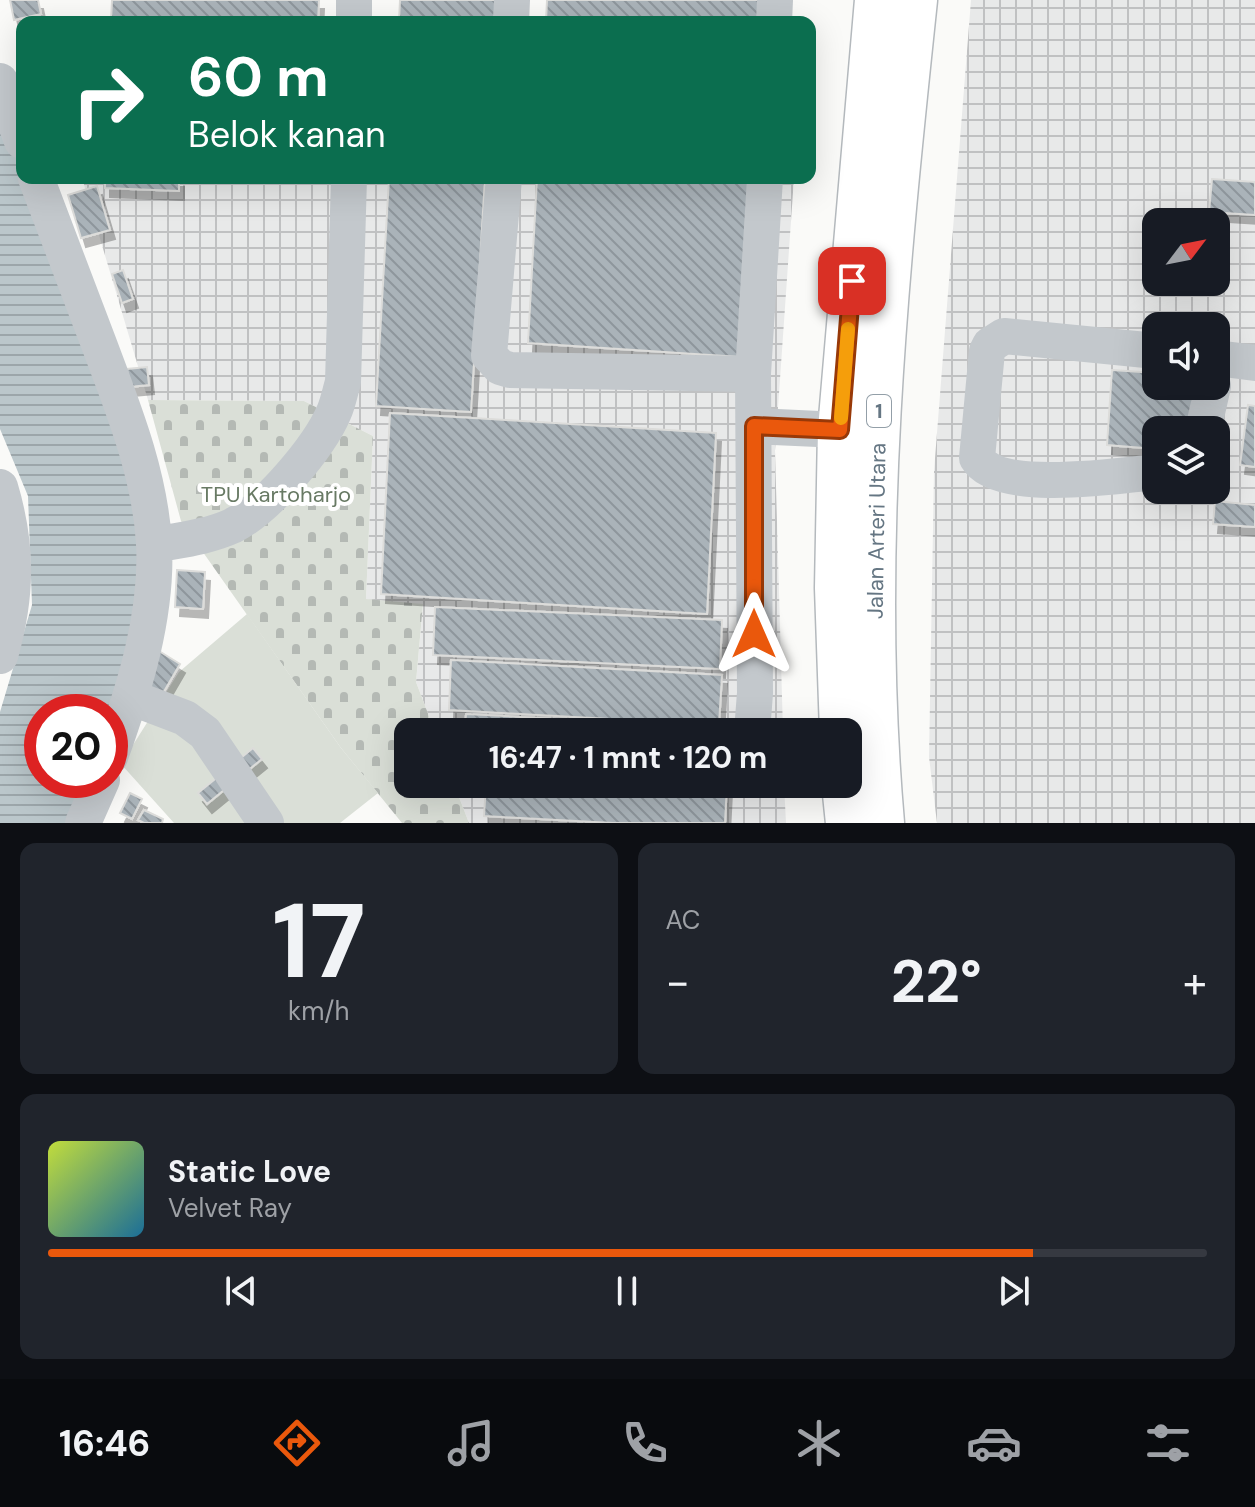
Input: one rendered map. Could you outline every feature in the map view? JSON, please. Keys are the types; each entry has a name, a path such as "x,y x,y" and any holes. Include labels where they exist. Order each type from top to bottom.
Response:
{"highway":[{"name":"Jalan Arteri Utara","path":"842,718 830,430 877,0"},
{"name":"Jalan Arteri Utara","path":"882,823 877,766 872,568 883,346 915,0"},
{"path":"845,798 848,823"}],"street":[{"path":"0,81 16,125"},
{"path":"38,184 122,405 145,482 154,545 150,614 128,703"},
{"path":"154,545 216,533 249,515 269,499 313,447 335,411 343,382 349,184"},
{"path":"503,184 489,355 496,364 510,370 753,374"},
{"path":"753,718 766,426 753,374 765,184"},
{"path":"1142,350 999,338 987,351 977,458 991,472 1059,482 1142,473"},
{"path":"766,426 830,430"},
{"path":"0,487 11,530 14,560 14,588 0,656"},
{"path":"130,697 185,718 205,733 266,823"},
{"path":"83,823 94,798"}],"shaded area":[{"path":"971,0 1255,0 1255,823 937,823 929,757 934,471"},
{"path":"0,110 16,155 16,184 27,184 145,514 140,627 116,694 24,694 24,798 86,798 77,823 0,823 0,712 32,605 28,496 0,429"},
{"path":"84,184 794,184 775,451 783,718 430,718 416,682 423,605 366,599 373,436 304,401 148,400"},
{"path":"459,798 785,798 786,823 469,823"}],"green space":[{"name":"TPU Kartoharjo","path":"148,400 304,401 373,436 366,599 423,604 416,682 430,718 394,718 394,798 459,798 469,823 402,823 341,748 181,521"},
{"path":"247,614 341,748 378,793 340,823 174,823 128,772 128,753 179,672"}],"building":[{"path":"10,0 38,0 41,14 16,16 14,20"},
{"path":"112,0 319,0 318,16 111,16"},
{"path":"400,0 496,0 495,16 399,16"},
{"path":"547,0 760,0 759,16 546,16"},
{"path":"1212,179 1255,182 1255,215 1230,213 1230,208 1209,208"},
{"path":"105,184 179,184 179,191 105,188"},
{"path":"389,184 485,184 471,412 376,406"},
{"path":"537,184 750,184 740,357 528,343"},
{"path":"97,186 110,230 81,238 68,195"},
{"path":"123,270 133,299 122,303 112,274"},
{"path":"147,367 149,385 129,387 127,369"},
{"path":"1112,370 1142,372 1142,400 1193,400 1192,416 1142,416 1142,448 1107,445"},
{"path":"1248,405 1255,406 1255,467 1240,465"},
{"path":"390,413 716,433 707,614 381,594"},
{"path":"1215,504 1255,505 1255,527 1213,524"},
{"path":"177,570 205,572 203,609 175,607"},
{"path":"435,607 722,620 720,669 433,655"},
{"path":"159,651 180,664 162,695 141,682"},
{"path":"451,660 722,675 719,718 593,718 449,710"},
{"path":"466,714 540,718 466,718"},
{"path":"253,748 262,759 207,804 198,793"},
{"path":"130,793 142,799 132,819 120,813"},
{"path":"485,798 726,798 725,823 613,823 484,816"},
{"path":"144,810 163,819 162,823 138,820"}],"slow traffic":[{"path":"841,418 848,329"}],"route":[{"path":"754,634 754,426 840,430 852,281"}]}
